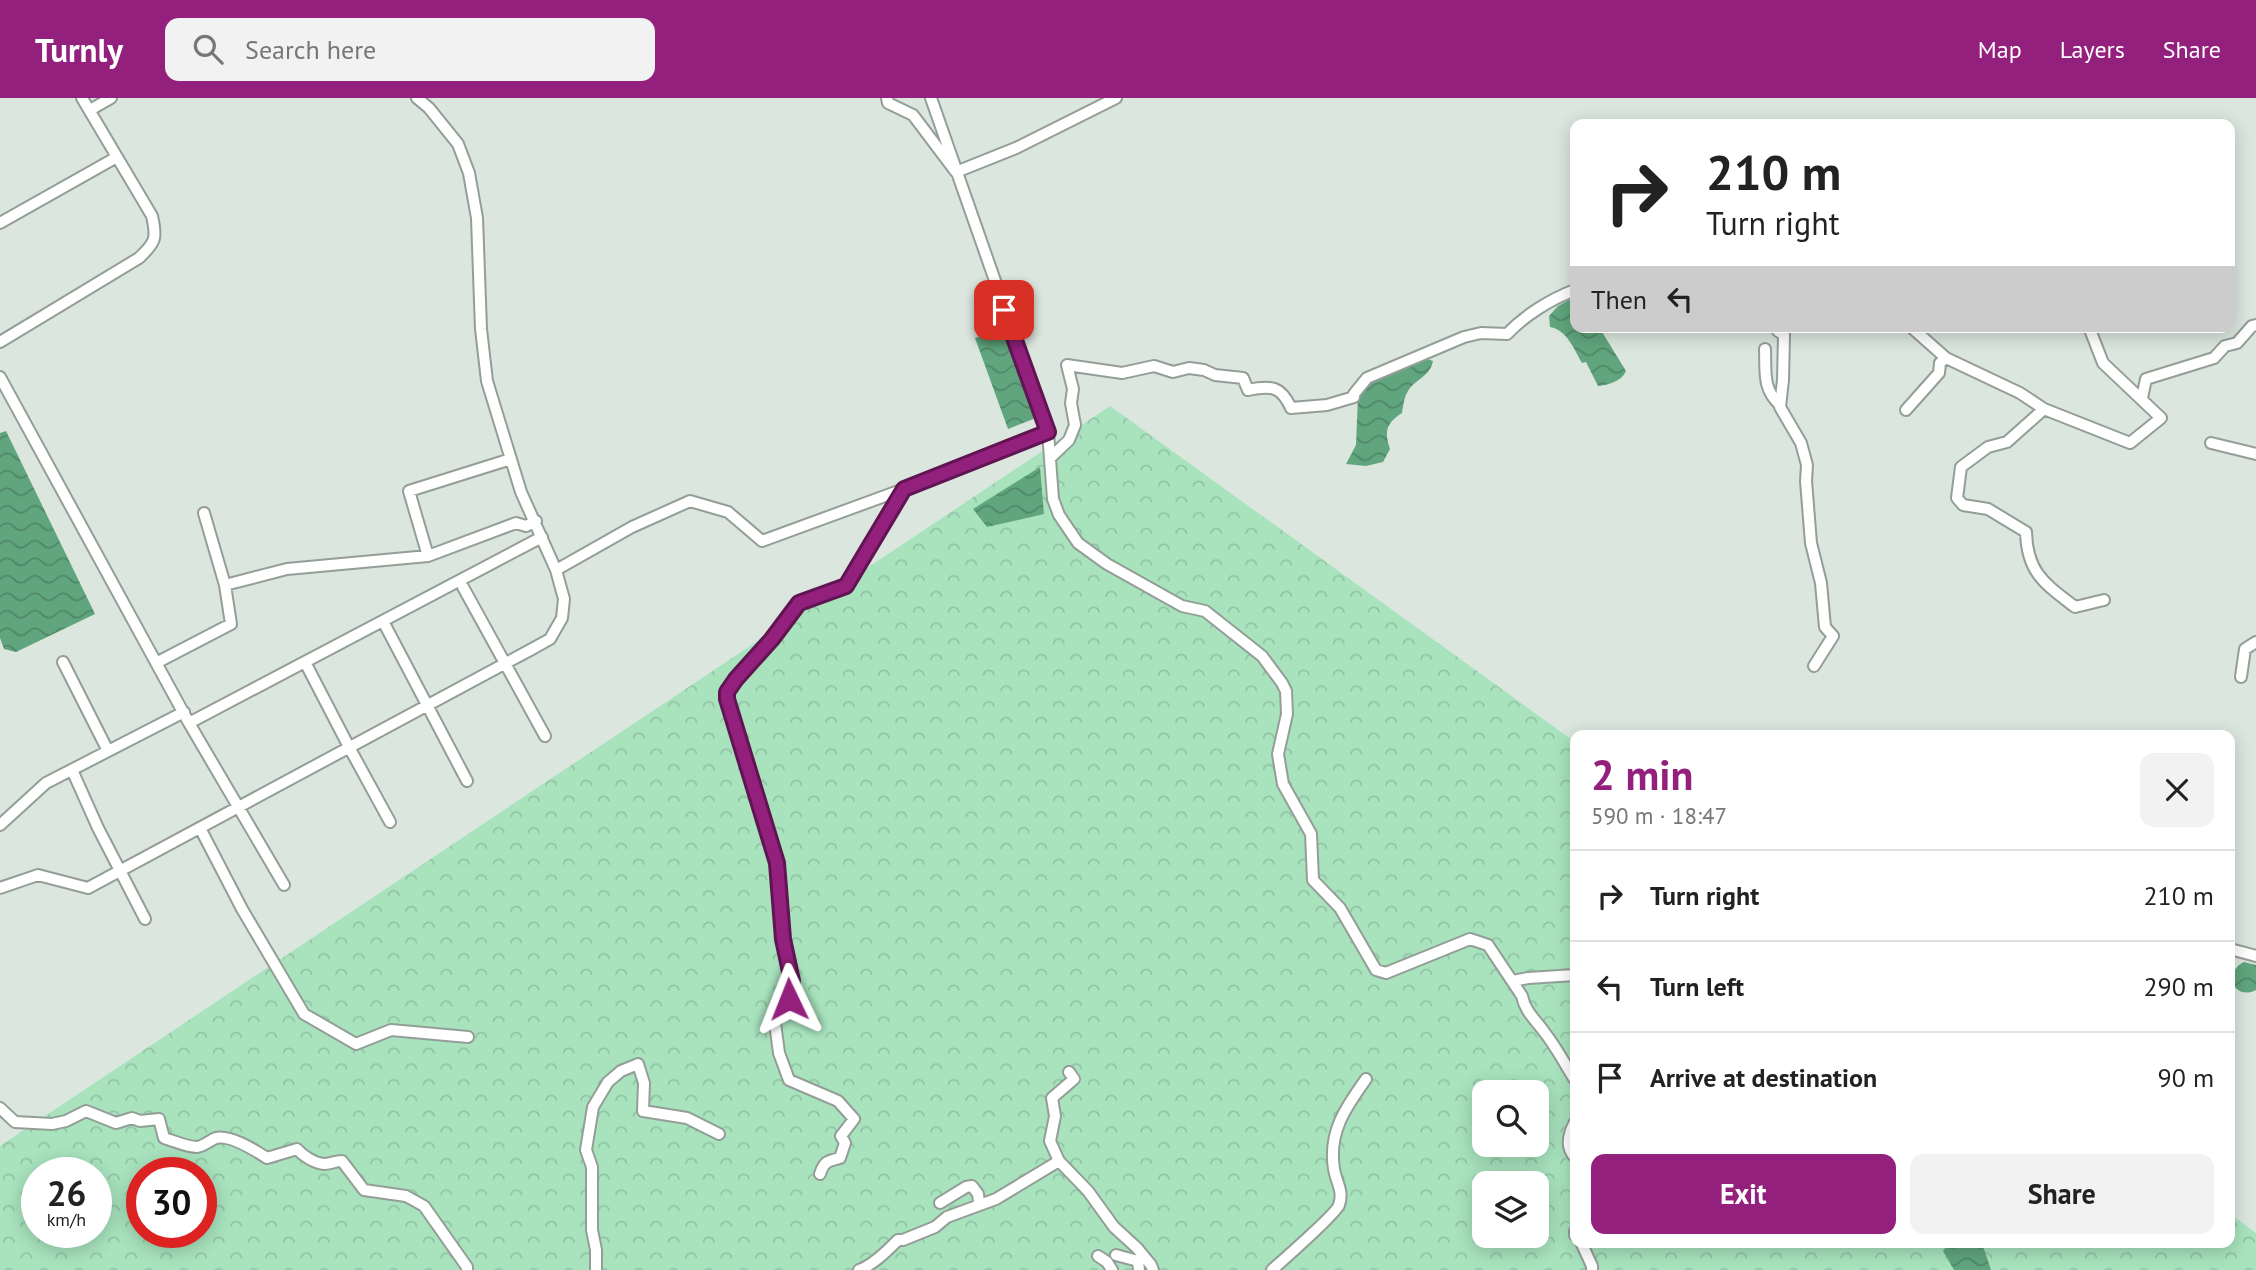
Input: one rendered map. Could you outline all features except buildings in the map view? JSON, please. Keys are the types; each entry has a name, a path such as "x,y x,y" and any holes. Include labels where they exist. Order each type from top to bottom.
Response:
{"street":[{"path":"0,342 139,258 153,245 156,232 152,216 82,98"},
{"path":"90,110 111,98"},
{"path":"0,888 38,875 88,888 550,639 562,618 564,599 556,570 521,492 487,381 481,329 474,191 458,144 429,108 417,98"},
{"path":"887,98 888,103 913,115 956,172"},
{"path":"931,98 1048,432 1053,499 1059,515 1078,543 1107,564 1182,606 1205,611 1262,656 1282,683 1286,691 1287,714 1278,754 1283,784 1311,834 1313,880 1340,908 1376,970 1385,973 1470,939 1488,945 1513,981 1524,1005 1545,1031 1570,1072"},
{"path":"956,172 1016,148 1115,98"},
{"path":"0,223 117,157"},
{"path":"1050,458 1069,440 1075,425 1070,403 1073,389 1067,365 1122,373 1154,366 1173,372 1189,368 1204,370 1215,375 1243,378 1248,390 1260,387 1278,389 1285,394 1291,408 1327,405 1354,397 1367,378 1464,337 1481,333 1507,334 1557,297 1570,292"},
{"path":"2142,398 2146,379 2214,358 2225,346 2237,343 2256,325"},
{"path":"1780,405 1784,335 1781,333"},
{"path":"1918,333 1946,358 2020,393 2044,409 2130,443 2161,418 2103,363 2091,333"},
{"path":"1765,349 1766,385 1801,443 1807,465 1811,543 1821,583 1825,627 1833,636 1814,666"},
{"path":"1906,410 1939,373 1940,363 1946,358"},
{"path":"0,377 189,723 284,885"},
{"path":"2044,409 2007,442 1988,447 1961,467 1956,498 1963,505 1988,509 2025,532 2026,552 2035,571 2046,584 2075,607 2104,600"},
{"path":"556,570 632,527 690,501 728,512 762,541 1048,432"},
{"path":"2211,443 2256,454"},
{"path":"428,556 409,491 511,459"},
{"path":"820,1174 823,1164 840,1158 845,1143 841,1136 854,1119 838,1101 789,1080 779,1054 775,1023 789,999 792,981 783,939 777,863 727,692 799,603 846,586 904,489"},
{"path":"156,663 231,624 225,585 204,513"},
{"path":"225,585 287,569 428,556 516,523 526,526 536,522"},
{"path":"189,723 542,537"},
{"path":"463,587 545,736"},
{"path":"385,625 467,781"},
{"path":"2241,677 2245,649 2256,642"},
{"path":"62,662 108,751"},
{"path":"307,666 390,822"},
{"path":"0,825 46,783 184,712"},
{"path":"72,770 98,828 145,919"},
{"path":"200,828 242,909 304,1014 356,1044 391,1030 468,1037"},
{"path":"2235,950 2256,956"},
{"path":"1513,981 1570,975"},
{"path":"596,1270 592,1230 592,1167 586,1150 593,1107 608,1082 621,1071 638,1064 643,1083 643,1111 687,1118 719,1134"},
{"path":"1069,1072 1073,1079 1052,1098 1055,1116 1050,1141 1059,1161 1088,1191 1114,1227 1137,1248 1153,1270"},
{"path":"1272,1270 1339,1208 1341,1187 1333,1163 1334,1136 1343,1113 1366,1079"},
{"path":"0,1108 15,1122 52,1124 66,1121 86,1111 116,1123 132,1118 140,1121 159,1119 164,1138 197,1147 215,1138 225,1138 252,1148 267,1158 297,1149 303,1156 324,1164 341,1161 365,1190 406,1196 424,1206 467,1270"},
{"path":"859,1270 870,1266 876,1257 884,1254 898,1240 934,1227 947,1217 979,1203 996,1199 1059,1161"},
{"path":"940,1203 972,1186 978,1194 979,1203"},
{"path":"1584,1248 1592,1270"},
{"path":"1116,1255 1138,1261 1139,1270"},
{"path":"1098,1256 1107,1262 1112,1270"}],"green space":[{"path":"1110,406 1570,738 1570,1248 2235,1248 2235,1218 2256,1233 2256,1270 0,1270 0,1146"}],"water":[{"path":"1570,300 1570,333 1603,333 1626,371 1621,377 1614,382 1598,386 1586,362 1582,363 1565,336 1550,327 1549,316 1558,306"},
{"path":"1005,329 1036,418 1008,429 975,338"},
{"path":"1425,358 1433,361 1431,366 1408,391 1402,413 1388,428 1390,449 1383,462 1366,466 1346,464 1356,445 1358,396 1367,382"},
{"path":"6,431 95,614 16,652 4,649 0,638 0,433"},
{"path":"1040,467 1044,514 987,527 973,509"},
{"path":"2244,962 2256,965 2256,990 2242,992 2237,989 2237,967"},
{"path":"1945,1248 1984,1248 1991,1270 1954,1270 1943,1251"}],"route":[{"path":"789,999 792,981 783,939 777,863 727,692 799,603 846,586 904,489 1048,432 1004,310"}]}
